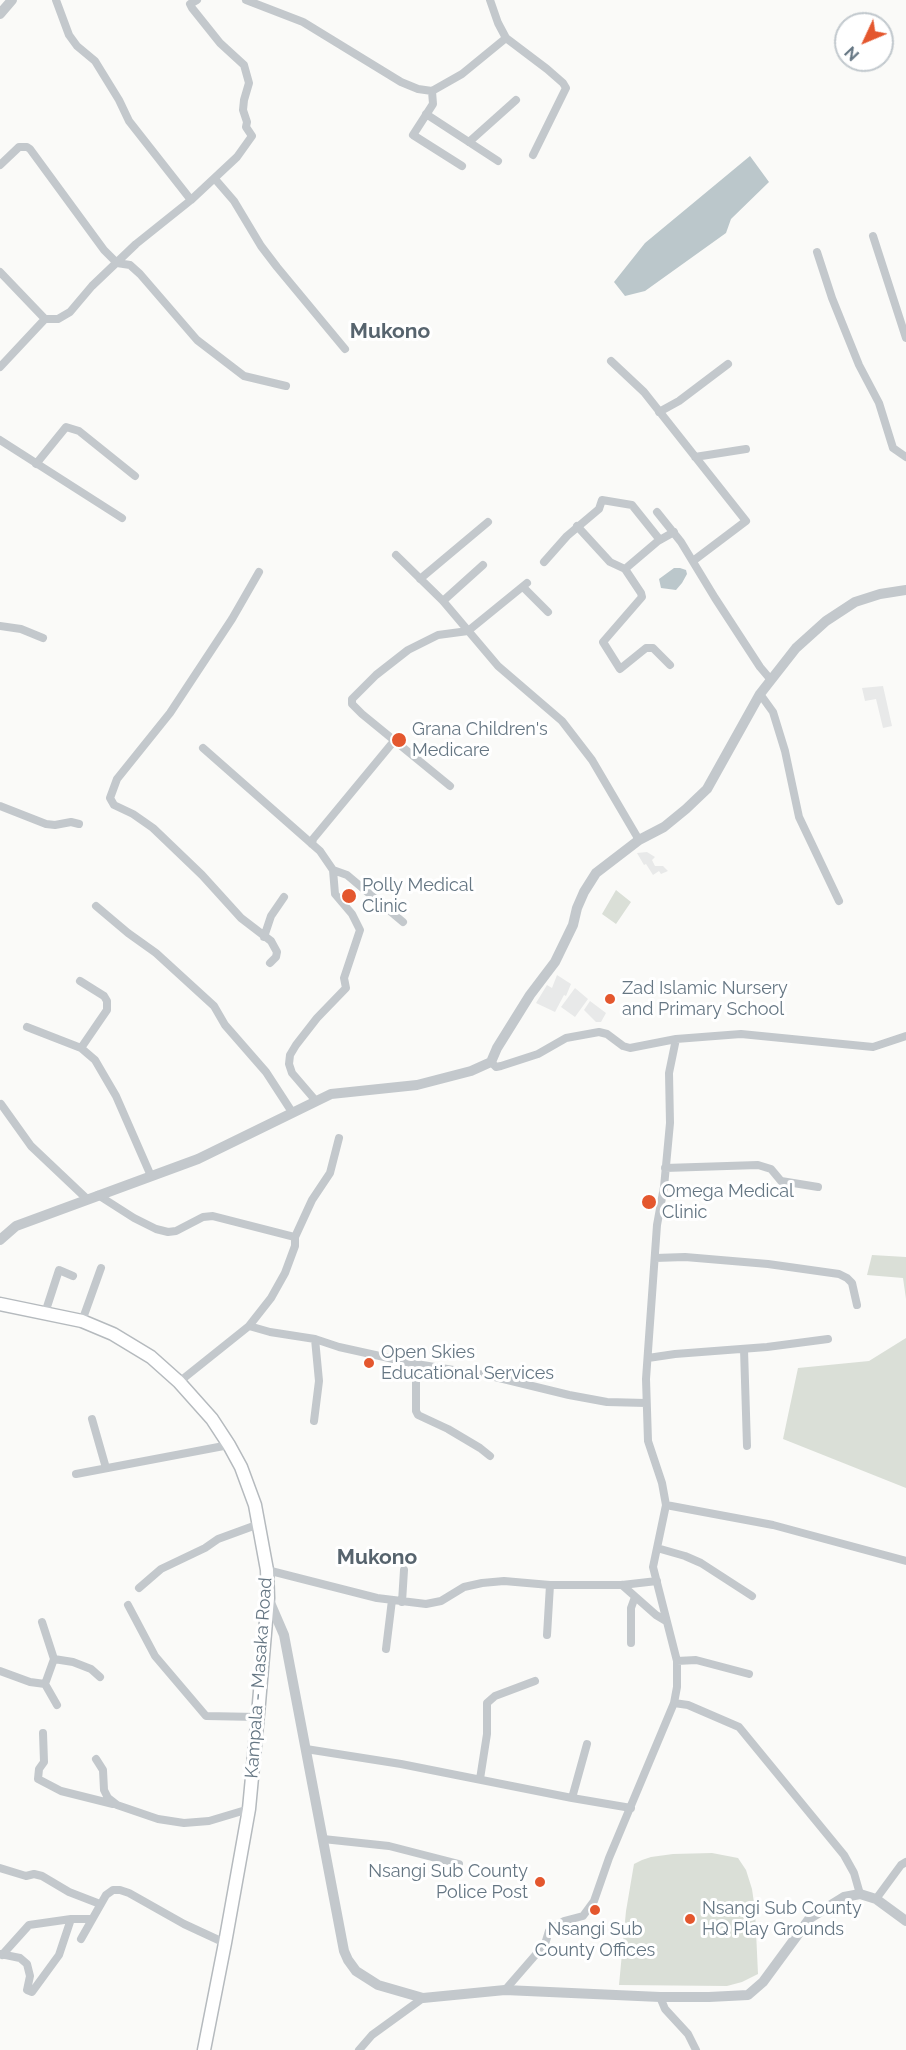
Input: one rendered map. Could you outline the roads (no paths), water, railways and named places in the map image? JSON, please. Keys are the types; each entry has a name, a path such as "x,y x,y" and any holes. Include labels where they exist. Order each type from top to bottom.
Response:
{"main road":[{"name":"Kampala - Masaka Road","path":"0,1304 82,1321 113,1334 141,1351 179,1382 212,1419 241,1467 255,1505 267,1570 268,1598 258,1717 249,1809 204,2050"}],"street":[{"path":"0,14 12,0"},
{"path":"56,0 69,35 77,46 95,61 129,121 191,200"},
{"path":"0,367 45,320 58,319 70,312 136,244 215,179 237,157 252,136 246,127 243,110 249,82 244,65 220,43 192,8 190,4 197,0"},
{"path":"246,0 303,22 401,82 418,89 432,91 462,74 506,38"},
{"path":"490,0 506,38 547,69 566,88 533,155"},
{"path":"432,91 433,104 413,135 462,166"},
{"path":"468,142 516,100"},
{"path":"426,114 498,161"},
{"path":"0,165 19,147 30,149 86,227 117,263 129,265 140,274 197,340 233,370 244,376 286,386"},
{"path":"215,179 234,201 261,246 277,267 345,349"},
{"path":"873,236 906,338"},
{"path":"817,252 832,298 859,365 879,403 893,448 906,458"},
{"path":"0,272 45,320"},
{"path":"611,361 644,392 746,521 693,561"},
{"path":"660,412 679,401 728,364"},
{"path":"36,464 66,428 79,431 135,476"},
{"path":"0,440 122,518"},
{"path":"695,456 746,449"},
{"path":"544,562 577,526 599,509 602,500 632,505 660,540"},
{"path":"657,512 674,532 760,667 771,680"},
{"path":"420,579 488,522"},
{"path":"577,526 610,561 625,569 642,593 642,597 603,642 607,652 620,669 646,648 653,648 670,665"},
{"path":"625,569 660,540 674,532"},
{"path":"396,555 443,601 498,666 562,721 578,740 639,840"},
{"path":"443,601 483,565"},
{"path":"258,572 232,619 170,713 117,779 110,798 114,806 133,814 153,828 202,875 241,918 275,947 276,957 270,963"},
{"path":"450,786 393,741 356,708 352,699 376,675 408,650 438,635 468,631 525,585 548,612"},
{"path":"0,1240 16,1226 198,1159 331,1094 417,1085 471,1071 491,1062 497,1048 530,995 555,962 573,925 577,908 589,882 608,863 639,840 664,827 707,789 760,694 796,648 826,621 855,602 906,590"},
{"path":"0,626 21,629 43,638"},
{"path":"760,694 773,712 799,817 839,901"},
{"path":"312,844 313,839 393,741"},
{"path":"203,748 312,844 329,862 333,870 335,894 352,914 360,930 344,978 346,988 317,1018 290,1055 288,1064 291,1073 316,1101"},
{"path":"0,806 46,824 71,822 79,824"},
{"path":"333,870 347,875 403,922"},
{"path":"264,937 271,916 284,897"},
{"path":"96,906 164,959 214,1006 225,1025 266,1072 292,1112"},
{"path":"80,981 104,996 107,1001 106,1010 81,1047"},
{"path":"27,1027 81,1047 95,1060 108,1080 151,1176"},
{"path":"491,1062 496,1067 507,1064 538,1054 566,1038 599,1032 607,1034 623,1046 630,1048 676,1039 741,1034 873,1047 906,1036"},
{"path":"505,1990 545,1944 549,1932 564,1921 583,1916 594,1901 609,1858 674,1703 677,1687 677,1660 653,1567 666,1505 662,1483 648,1442 646,1403 657,1225 670,1123 669,1073 676,1039"},
{"path":"1,1104 31,1146 92,1197 156,1229 176,1231 204,1217 213,1216 295,1237"},
{"path":"179,1382 249,1326 271,1298 285,1273 295,1246 295,1237 312,1200 330,1173 339,1138"},
{"path":"665,1168 758,1166 771,1169 781,1181 818,1188"},
{"path":"656,1258 685,1257 768,1264 839,1274 852,1283 857,1305"},
{"path":"82,1321 102,1268"},
{"path":"45,1313 58,1270 73,1276"},
{"path":"249,1326 270,1332 315,1339 339,1347 416,1364 491,1376 588,1399 646,1403"},
{"path":"315,1339 319,1381 315,1421"},
{"path":"648,1358 828,1339"},
{"path":"744,1349 747,1446"},
{"path":"416,1364 416,1411 418,1415 448,1429 490,1456"},
{"path":"92,1419 106,1468"},
{"path":"76,1474 229,1445"},
{"path":"666,1505 773,1525 906,1561"},
{"path":"139,1588 161,1569 205,1548 218,1539 259,1524"},
{"path":"657,1548 701,1563 752,1596"},
{"path":"267,1570 402,1602 434,1603 464,1587 482,1583 504,1581 550,1585 622,1585 657,1581"},
{"path":"402,1602 404,1570"},
{"path":"547,1635 550,1585"},
{"path":"622,1585 656,1616 666,1621"},
{"path":"631,1644 631,1608 635,1597"},
{"path":"268,1598 284,1635 344,1951 348,1960 364,1978 378,1985 423,1998 505,1990 660,1996 748,1995 763,1982 810,1918 844,1897 860,1894 876,1899 906,1921"},
{"path":"386,1649 392,1600"},
{"path":"128,1605 155,1656 206,1716 258,1717"},
{"path":"42,1622 54,1659 45,1684 57,1705"},
{"path":"54,1659 73,1662 91,1669 99,1677"},
{"path":"677,1660 696,1660 748,1674"},
{"path":"1,1673 45,1684"},
{"path":"480,1779 487,1734 487,1702 495,1696 535,1681"},
{"path":"674,1703 688,1706 739,1727 844,1855 854,1873 860,1894"},
{"path":"43,1733 44,1762 39,1769 38,1779 61,1791 117,1805 158,1819 184,1823 209,1821 249,1809"},
{"path":"572,1798 587,1744"},
{"path":"306,1749 631,1808"},
{"path":"96,1759 103,1770 104,1790 108,1798 117,1805"},
{"path":"323,1839 389,1846 459,1864"},
{"path":"876,1899 906,1862"},
{"path":"0,1868 26,1876 34,1874 42,1876 69,1892 100,1904"},
{"path":"81,1939 100,1904 113,1890 129,1893 184,1924 225,1943"},
{"path":"1,1955 29,1926 71,1919 92,1919"},
{"path":"1,1955 20,1958 27,1964 30,1976 27,1990 32,1992 59,1955 71,1919"},
{"path":"660,1996 664,2008 688,2034 696,2050"},
{"path":"358,2050 372,2035 423,1998"}],"place":[{"name":"Grana Children's Medicare","path":"399,740"},
{"name":"Polly Medical Clinic","path":"349,896"},
{"name":"Zad Islamic Nursery and Primary School","path":"610,999"},
{"name":"Omega Medical Clinic","path":"649,1202"},
{"name":"Open Skies Educational Services","path":"369,1363"},
{"name":"Nsangi Sub County Police Post","path":"540,1882"},
{"name":"Nsangi Sub County Offices","path":"595,1910"},
{"name":"Nsangi Sub County HQ Play Grounds","path":"690,1919"}],"district":[{"name":"Mukono","path":"390,332"},
{"name":"Mukono","path":"377,1558"}]}
